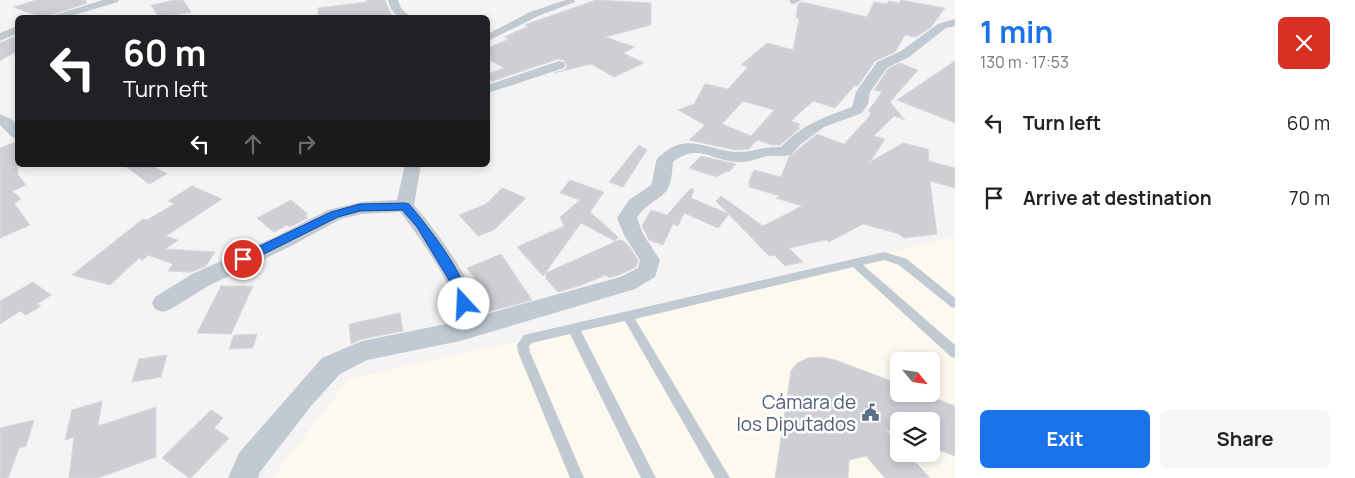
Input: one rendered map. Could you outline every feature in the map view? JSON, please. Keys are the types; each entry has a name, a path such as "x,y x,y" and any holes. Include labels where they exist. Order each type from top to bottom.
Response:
{"street":[{"path":"61,15 114,0"},
{"path":"394,0 396,9 403,15"},
{"path":"512,13 542,0"},
{"path":"490,37 534,14 570,2"},
{"path":"408,6 416,15"},
{"path":"243,478 249,463 331,366 362,351 460,330 627,283 647,272 650,260 634,235 627,218 636,204 659,188 663,177 665,160 673,152 685,147 698,146 736,157 747,157 769,151 785,152 795,141 819,124 857,110 863,92 882,65 905,54 942,26 955,22"},
{"path":"0,37 15,30"},
{"path":"490,88 559,65"},
{"path":"0,119 15,131"},
{"path":"413,167 405,206 420,225 461,289 465,314 460,330"},
{"path":"163,303 200,280 282,242 335,214 360,208 405,206"}],"lane":[{"path":"577,478 523,345 528,339 884,256 903,262 955,304"},
{"path":"855,263 955,353"},
{"path":"627,315 723,478"},
{"path":"573,328 649,478"}],"shaded area":[{"path":"955,237 955,478 272,478 349,379 642,313"}],"building":[{"path":"37,0 85,0 87,3 51,15 36,15 13,7"},
{"path":"183,0 191,12 175,15 157,15 151,5"},
{"path":"366,0 385,0 392,15 318,15 318,8 367,2"},
{"path":"596,0 651,3 651,25 605,37 635,47 623,53 644,63 614,77 591,64 554,73 565,70 567,66 564,60 558,59 490,80 490,73 504,68 490,60 490,47 509,39 504,37 529,26 525,25"},
{"path":"901,0 945,8 931,27 916,37 905,35 895,52 875,61 858,86 855,85 835,108 813,101 791,121 800,124 797,127 800,128 780,145 772,145 757,140 749,149 735,150 689,140 705,125 678,110 694,104 705,84 728,89 748,67 741,65 767,43 793,50 799,18 796,18 798,4 802,2 867,17 874,2 886,4 889,1 899,3","holes":["743,101 774,110 751,136 722,124"]},
{"path":"15,36 15,52 0,61 0,43"},
{"path":"955,61 955,123 897,100 931,77"},
{"path":"900,63 918,70 890,102 905,120 894,116 874,136 885,139 870,162 903,143 928,149 929,161 955,168 955,188 930,181 937,234 904,238 899,234 863,224 829,242 826,240 789,248 803,262 785,266 774,255 769,256 716,201 721,196 763,226 802,206 776,198 780,196 749,187 749,181 754,170 781,177 789,157 817,134 844,144 871,113 868,111 882,92 874,90 888,69"},
{"path":"15,142 15,167 18,167 18,175 26,185 12,191 21,199 14,203 30,225 0,238 0,148"},
{"path":"639,145 647,150 623,187 609,182"},
{"path":"701,156 736,164 729,172 727,171 716,177 689,168"},
{"path":"127,167 155,167 167,174 149,184"},
{"path":"570,180 604,192 590,212 618,237 615,241 581,223 543,276 517,247 564,226 560,217 580,200 560,193"},
{"path":"192,186 222,199 166,236 178,240 165,249 215,252 206,266 191,272 168,271 173,264 148,255 143,260 139,258 110,285 72,275 143,219 147,220 174,204 168,201"},
{"path":"502,188 526,198 494,230 478,236 459,215 486,204"},
{"path":"691,188 694,190 691,198 729,214 718,228 684,213 678,226 673,224 663,245 649,240 642,226 651,210 667,215"},
{"path":"291,200 308,214 305,216 308,218 290,227 287,225 274,232 257,218"},
{"path":"622,240 629,246 638,260 636,267 619,275 609,278 606,275 558,292 546,279 546,273"},
{"path":"501,254 532,300 488,312 478,294 485,291 467,268"},
{"path":"33,282 51,295 37,304 41,306 26,315 20,311 0,324 0,301"},
{"path":"221,286 253,286 231,334 197,333"},
{"path":"400,313 403,331 362,339 351,344 349,324"},
{"path":"257,334 253,348 229,349 234,335"},
{"path":"167,355 161,377 132,382 139,359"},
{"name":"Cámara de los Diputados","path":"821,357 835,360 890,381 890,402 940,402 940,400 955,406 955,456 940,450 940,412 890,412 890,431 885,429 890,434 890,462 915,462 930,478 885,478 866,456 849,460 848,478 775,478 791,371 797,363 808,358"},
{"path":"102,401 98,426 156,407 156,457 98,478 69,478 74,437 65,440 72,410"},
{"path":"211,410 223,418 214,428 229,438 189,478 162,458"},
{"path":"34,420 26,446 19,448 8,478 0,478 0,428"}],"place":[{"name":"Cámara de los Diputados","path":"870,413"}],"route":[{"path":"243,259 282,242 335,214 360,208 405,206 420,225 461,289 464,304"}]}
